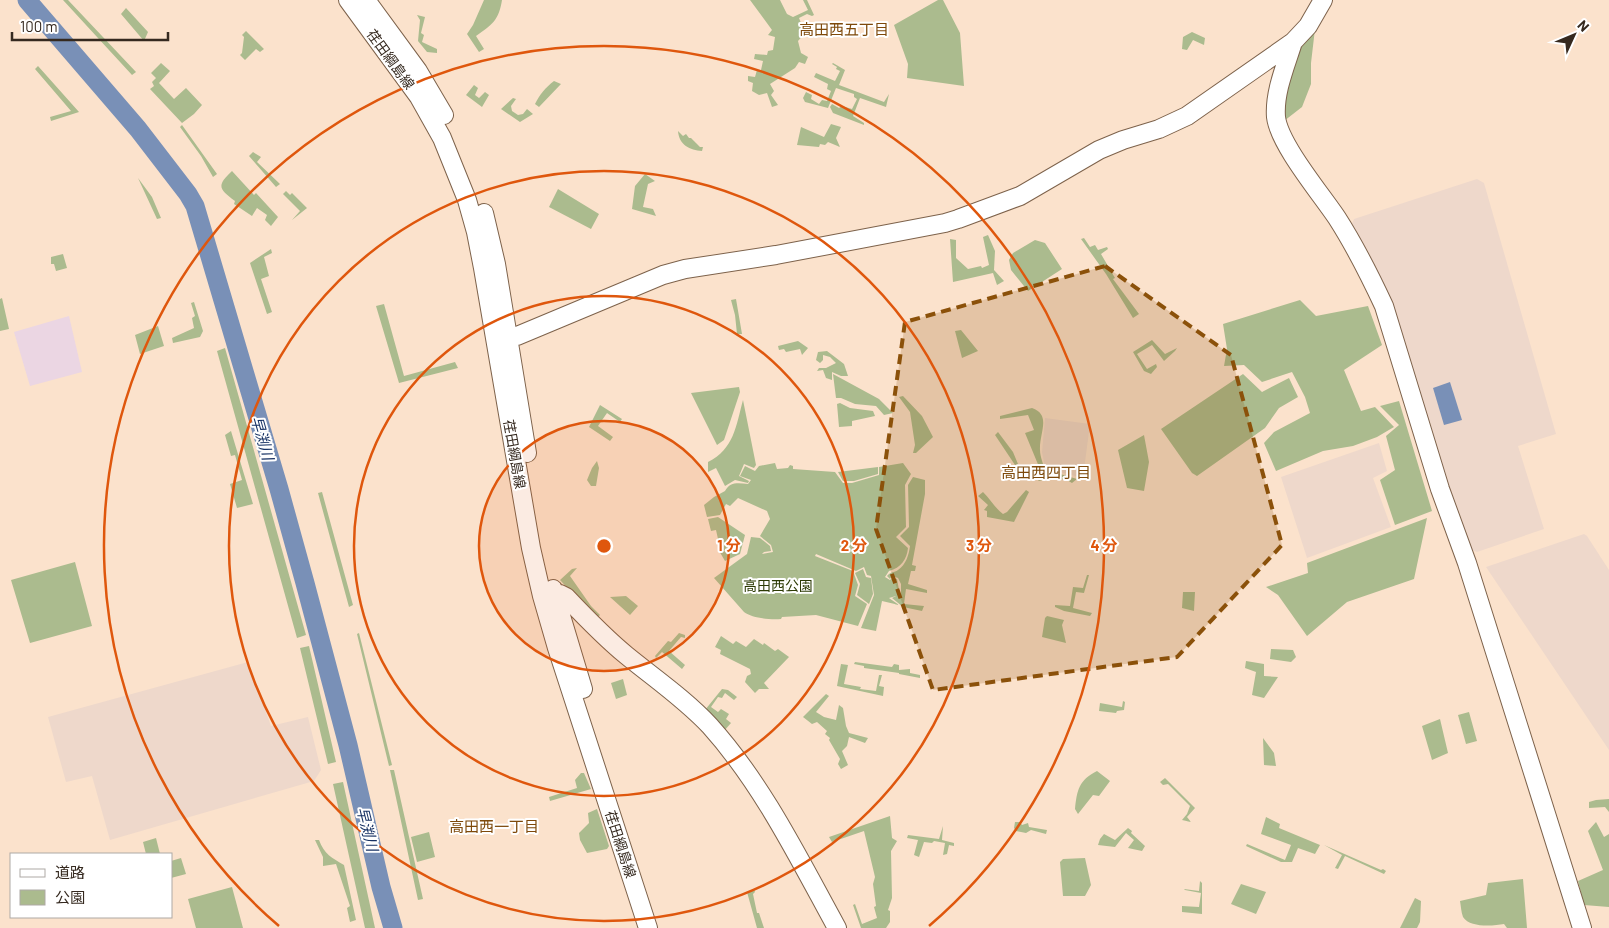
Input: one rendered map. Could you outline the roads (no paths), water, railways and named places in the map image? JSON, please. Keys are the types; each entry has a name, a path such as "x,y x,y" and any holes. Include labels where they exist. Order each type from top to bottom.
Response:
{"street":[{"path":"502,340 663,276 686,270 945,223 1020,196 1098,150 1187,116 1293,42 1308,26 1323,0"},
{"name":"荏田綱島線","path":"360,2 424,81 462,153 478,194 490,235 502,340 534,499 548,595 586,701 635,869 648,928"},
{"path":"1293,42 1278,99 1276,116 1278,125 1291,151 1337,219 1371,278 1384,306 1440,489 1467,563 1582,928"},
{"path":"548,595 560,594 566,597 611,642 697,714 716,733 748,775 771,810 837,928"},
{"name":"荏田綱島線","path":"635,869 660,928"}],"water":[{"path":"1450,382 1462,420 1444,425 1433,388"}],"waterway":[{"name":"早渕川","path":"27,0 138,129 188,194 195,206 305,583 348,745 381,887 393,928"}],"district":[{"name":"高田西五丁目","path":"844,29"},
{"name":"高田西四丁目","path":"1046,472"},
{"name":"高田西一丁目","path":"494,826"}],"park label":[{"name":"高田西公園","path":"778,585"}]}
